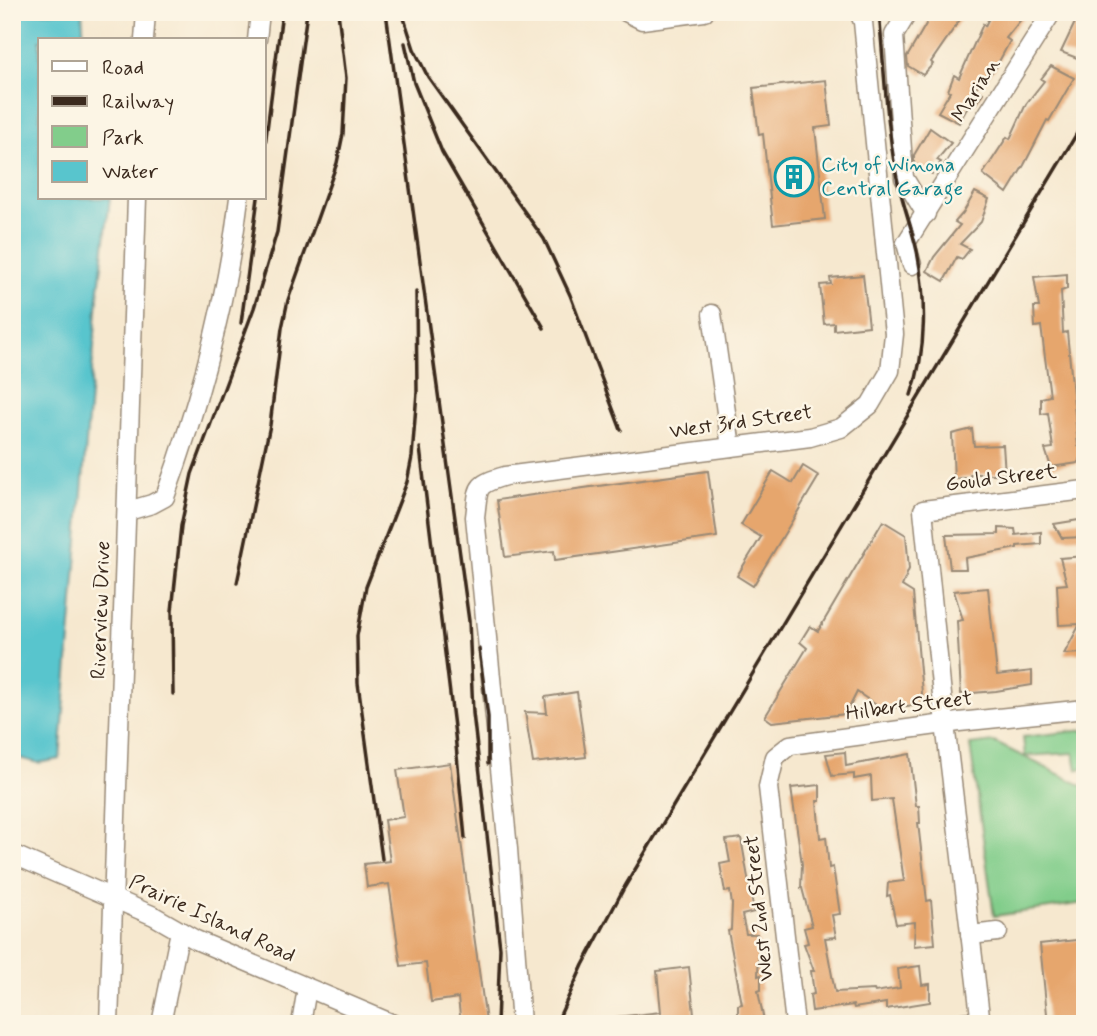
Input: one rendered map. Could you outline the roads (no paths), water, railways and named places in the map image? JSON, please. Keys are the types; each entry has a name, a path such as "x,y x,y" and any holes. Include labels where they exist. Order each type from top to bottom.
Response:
{"street":[{"path":"144,38 146,12"},
{"path":"257,38 260,12"},
{"path":"634,16 704,12"},
{"name":"West 3rd Street","path":"521,1024 508,849 475,517 479,488 485,482 505,476 810,437 841,428 870,405 890,371 894,334 863,22 859,12"},
{"path":"908,12 894,35 904,178 926,214"},
{"name":"Marian","path":"912,265 906,243 1052,12"},
{"name":"Riverview Drive","path":"109,1024 137,200"},
{"path":"128,510 152,504 165,497 186,439 219,316 234,241 239,200"},
{"path":"712,314 731,447"},
{"name":"Gould Street","path":"945,724 923,510 1085,490"},
{"name":"Hilbert Street","path":"768,787 775,757 790,745 1085,709"},
{"path":"945,724 980,1022 948,1024"},
{"name":"West 2nd Street","path":"768,787 795,1024"},
{"name":"Prairie Island Road","path":"12,854 71,882 113,897 196,940 393,1024"},
{"path":"161,1024 180,931"},
{"path":"970,935 998,932"},
{"path":"301,1024 307,988"}],"water":[{"path":"12,12 82,12 84,38 38,38 38,200 110,200 98,297 60,759 38,763 12,756"}],"railway":[{"path":"266,137 282,12"},
{"path":"173,694 172,611 181,526 192,474 254,308 277,232 307,12"},
{"path":"237,583 270,425 288,300 337,163 343,134 346,78 338,12"},
{"path":"386,12 469,621 473,713 500,948 497,1024"},
{"path":"402,12 414,49 428,77 544,239 570,295 621,430"},
{"path":"879,12 893,153 898,183 917,251 922,287 922,342 911,395"},
{"path":"405,43 414,83 442,152 544,328"},
{"path":"556,1024 583,965 624,888 1085,120"},
{"path":"241,323 258,200"},
{"path":"382,859 358,683 357,636 366,587 407,482 412,457 417,392 416,292"},
{"path":"420,448 465,838"},
{"path":"479,649 488,717 488,764"}],"place":[{"name":"City of Winona Central Garage","path":"794,177"}]}
